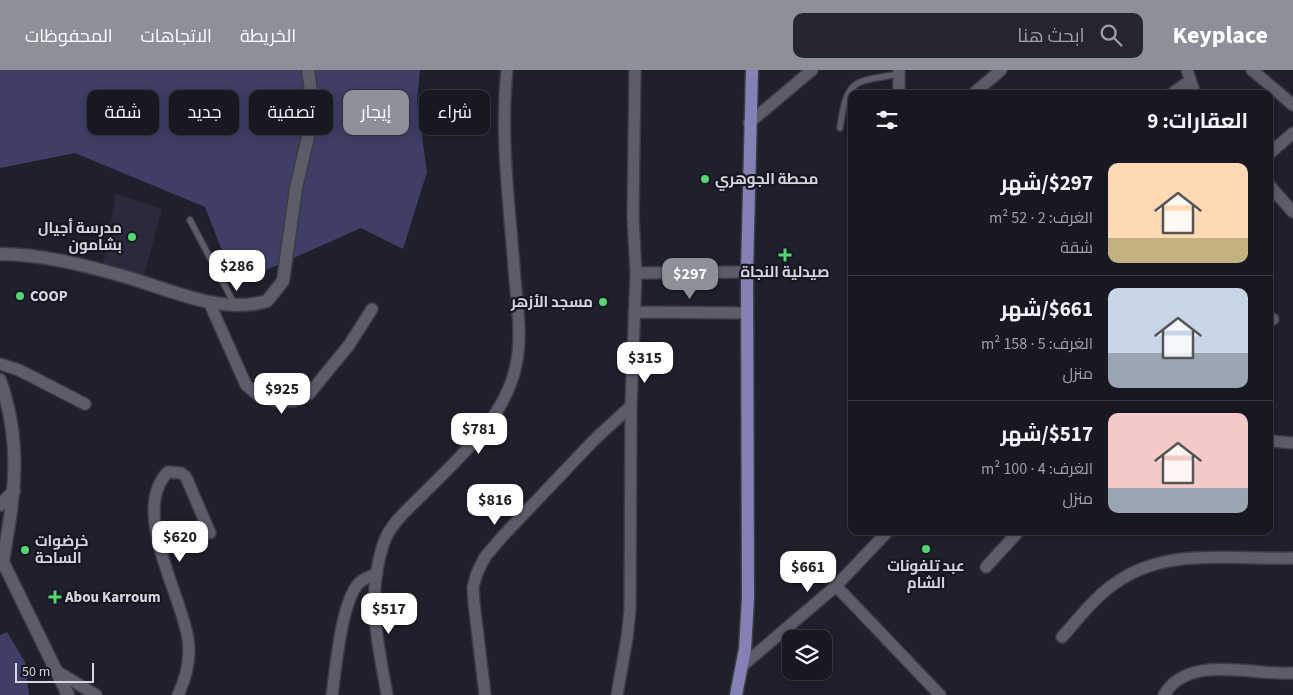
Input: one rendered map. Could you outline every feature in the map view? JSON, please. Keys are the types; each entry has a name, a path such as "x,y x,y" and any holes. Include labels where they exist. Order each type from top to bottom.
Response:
{"main road":[{"path":"736,695 741,667 748,598 747,272 749,123 752,70"}],"street":[{"path":"0,254 22,254 60,261 122,276 209,302 246,306 268,301 282,281 292,214 313,105 308,70"},
{"path":"387,695 374,627 373,600 376,574 383,543 391,529 486,428 498,408 516,366 519,347 518,316 504,140 507,70"},
{"path":"617,695 629,624 631,406 636,273 633,217 635,70"},
{"path":"749,123 812,70"},
{"path":"978,90 1001,70"},
{"path":"1252,70 1293,106"},
{"path":"899,72 899,90"},
{"path":"1175,90 1188,75 1194,90"},
{"path":"1273,150 1293,133"},
{"path":"1273,190 1293,212"},
{"path":"636,273 747,272"},
{"path":"209,302 246,385 260,397 279,402 294,401 309,394 349,345 372,309"},
{"path":"634,312 747,312"},
{"path":"0,364 19,370 84,404"},
{"path":"0,380 13,428 16,460 14,491 2,558 68,695"},
{"path":"485,695 474,603 473,587 476,573 485,557 501,538 594,440 631,406"},
{"path":"1273,442 1293,444"},
{"path":"178,695 188,664 188,641 184,618 158,541 154,518 157,487 168,472 180,473 186,477 210,533"},
{"path":"0,505 14,491"},
{"path":"741,667 836,586 884,535"},
{"path":"986,567 1015,535"},
{"path":"1062,636 1088,607 1119,580 1160,562 1204,558 1293,558"},
{"path":"332,695 343,622 351,596 362,580 376,574"},
{"path":"836,586 940,695"},
{"path":"1164,695 1174,682 1195,672 1219,669 1293,673"},
{"path":"58,672 96,695"}],"lane":[{"path":"851,90 859,81 899,72"},
{"path":"840,128 843,106 848,96"},
{"path":"190,220 234,305"}],"shaded area":[{"path":"0,70 420,70 417,101 419,135 422,135 427,172 403,249 361,228 235,284 205,207 75,153 0,168"},
{"name":"مدرسة أجيال بشامون","path":"116,194 162,209 144,275 103,265"},
{"path":"7,632 25,662 29,695 0,695 0,635"}],"place":[{"name":"محطة الجوهري","path":"705,179"},
{"name":"مدرسة أجيال بشامون","path":"132,237"},
{"name":"صيدلية النجاة","path":"785,255"},
{"name":"COOP","path":"20,296"},
{"name":"مسجد الأزهر","path":"603,302"},
{"name":"عبد تلفونات الشام","path":"926,549"},
{"name":"خرضوات الساحة","path":"25,550"},
{"name":"Abou Karroum","path":"55,597"}]}
